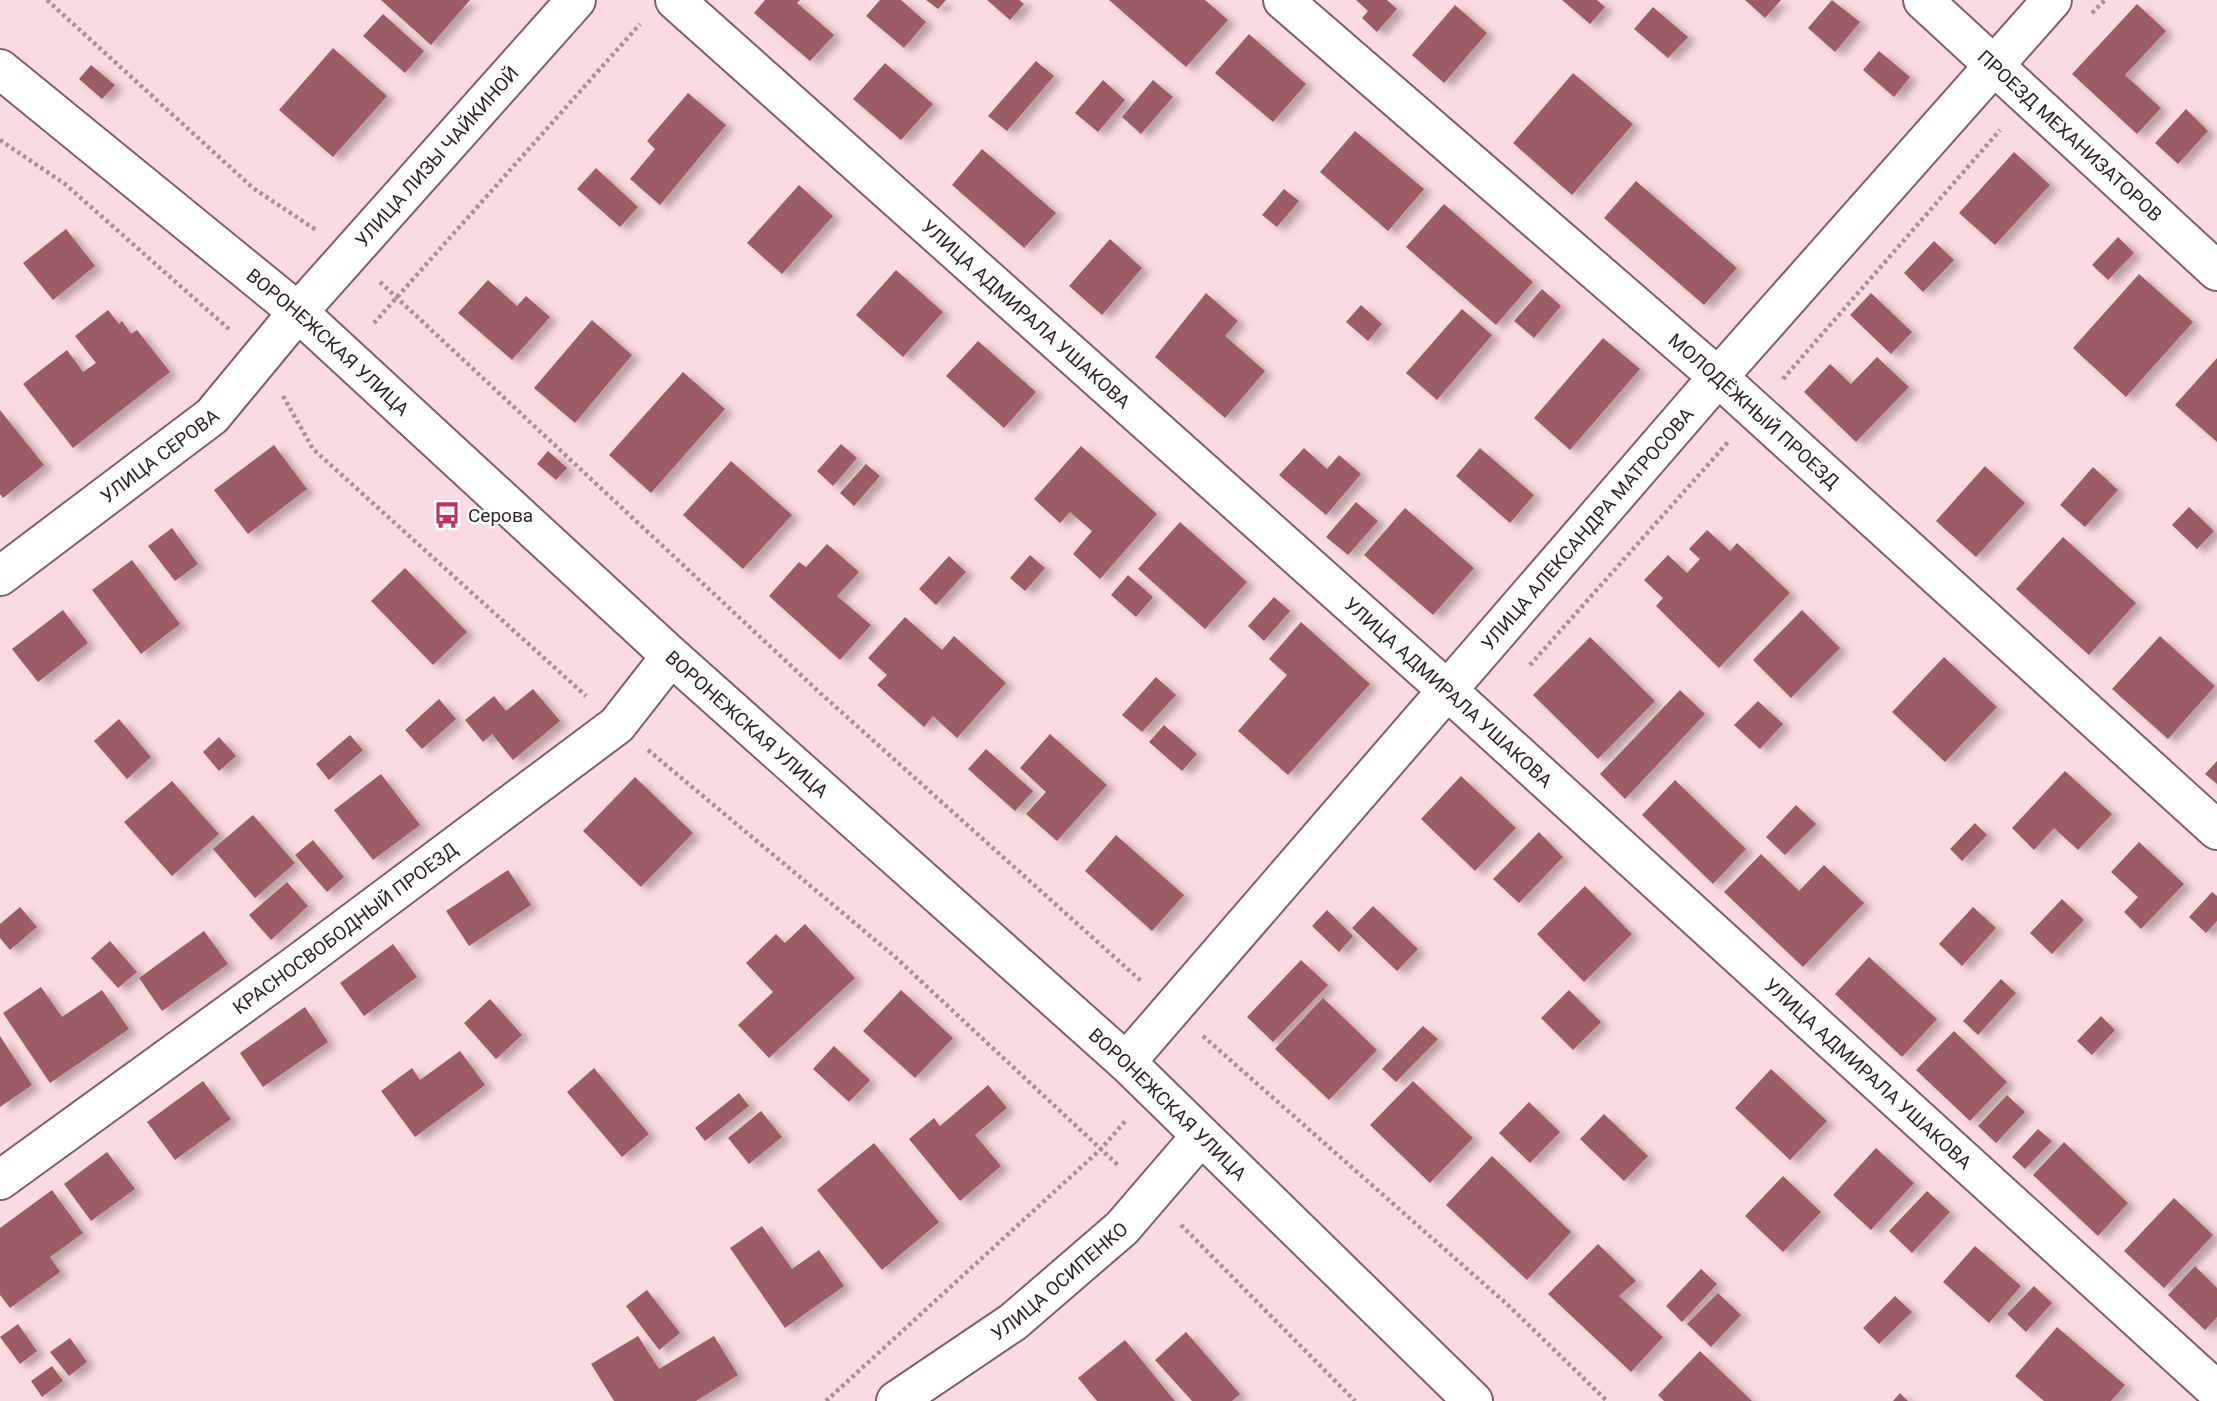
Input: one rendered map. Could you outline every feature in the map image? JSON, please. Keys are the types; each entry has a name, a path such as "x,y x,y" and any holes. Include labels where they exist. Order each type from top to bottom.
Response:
{"street":[{"name":"УЛИЦА ЛИЗЫ ЧАЙКИНОЙ","path":"298,312 576,0"},
{"name":"УЛИЦА АДМИРАЛА УШАКОВА","path":"675,0 1446,690 2217,1391"},
{"name":"МОЛОДЁЖНЫЙ ПРОЕЗД","path":"1283,0 1718,377 2217,830"},
{"name":"ПРОЕЗД МЕХАНИЗАТОРОВ","path":"1923,0 2217,271"},
{"name":"УЛИЦА АЛЕКСАНДРА МАТРОСОВА","path":"1126,1062 1718,377 2052,0"},
{"name":"ВОРОНЕЖСКАЯ УЛИЦА","path":"0,69 298,312 671,656 1126,1062 1473,1401"},
{"name":"УЛИЦА СЕРОВА","path":"0,576 212,416 298,312"},
{"name":"КРАСНОСВОБОДНЫЙ ПРОЕЗД","path":"0,1180 306,958 617,724 671,656"},
{"name":"УЛИЦА ОСИПЕНКО","path":"896,1401 1013,1322 1122,1228 1200,1136"}],"path":[{"path":"47,0 253,188 350,254 807,681 1509,1306 1607,1401"},
{"path":"2087,19 2105,0"},
{"path":"345,355 643,20"},
{"path":"1526,669 2029,97"},
{"path":"0,140 65,184 261,357 313,449 617,724 893,955 1150,1195 1355,1401"},
{"path":"826,1401 1101,1149 1153,1090"}],"building":[{"path":"381,0 470,0 431,45"},
{"path":"765,0 800,0 797,3 834,35 810,61 754,13"},
{"path":"880,0 901,0 926,22 904,48 866,16"},
{"path":"926,0 946,0 938,9"},
{"path":"987,0 1019,0 1024,4 1010,20"},
{"path":"1109,0 1205,0 1228,20 1186,67"},
{"path":"1356,0 1387,0 1397,9 1377,32 1362,18 1368,11"},
{"path":"1562,0 1597,0 1605,7 1590,24"},
{"path":"1745,0 1781,0 1765,18"},
{"path":"1832,0 1860,22 1835,52 1808,28"},
{"path":"2137,4 2166,31 2125,75 2161,108 2137,134 2072,74"},
{"path":"1455,5 1487,33 1444,83 1412,55"},
{"path":"1653,7 1688,37 1668,58 1634,29"},
{"path":"383,14 424,51 405,73 363,36"},
{"path":"1249,34 1306,84 1273,122 1215,73"},
{"path":"333,48 387,96 333,157 279,110"},
{"path":"1879,51 1910,77 1894,97 1863,70"},
{"path":"1036,61 1054,76 1007,131 988,116"},
{"path":"885,63 933,104 901,140 853,99"},
{"path":"91,65 115,85 102,99 79,79"},
{"path":"1573,73 1633,124 1572,195 1513,143"},
{"path":"1103,80 1125,100 1098,132 1075,113"},
{"path":"1153,80 1173,97 1141,134 1122,117"},
{"path":"688,93 726,125 660,205 630,179 655,149 647,141"},
{"path":"2186,109 2208,131 2178,164 2155,143"},
{"path":"1355,131 1424,189 1388,231 1320,172"},
{"path":"982,149 1056,213 1024,248 952,185"},
{"path":"2014,152 2050,185 1995,245 1959,213"},
{"path":"596,168 638,207 620,227 577,189"},
{"path":"1636,181 1737,268 1704,305 1604,218"},
{"path":"799,185 833,216 782,274 747,243"},
{"path":"1284,189 1299,201 1277,227 1262,215"},
{"path":"1444,204 1533,282 1496,325 1406,247"},
{"path":"66,229 95,266 53,300 23,263"},
{"path":"2118,237 2134,253 2108,280 2092,265"},
{"path":"1110,239 1142,268 1102,315 1069,286"},
{"path":"1934,241 1954,260 1923,292 1904,273"},
{"path":"896,270 943,312 903,357 856,315"},
{"path":"2139,274 2193,322 2126,397 2073,348"},
{"path":"488,280 517,306 526,296 550,317 512,360 458,313"},
{"path":"1542,289 1561,306 1534,338 1514,321"},
{"path":"1206,293 1238,321 1225,336 1265,371 1225,418 1155,357"},
{"path":"1871,293 1912,332 1891,354 1850,315"},
{"path":"1361,305 1382,324 1368,341 1346,322"},
{"path":"1462,309 1492,335 1437,400 1406,373"},
{"path":"108,310 119,324 122,321 131,334 137,330 170,372 73,448 23,384 67,350 83,372 96,363 75,336"},
{"path":"592,320 632,355 575,423 534,388"},
{"path":"1603,338 1640,369 1570,450 1534,418"},
{"path":"978,341 1036,392 1004,428 946,376"},
{"path":"1877,357 1909,387 1856,442 1804,392 1830,364 1851,384"},
{"path":"2217,358 2217,442 2175,405"},
{"path":"683,372 725,409 651,493 609,455"},
{"path":"0,410 44,465 3,498 0,494"},
{"path":"841,444 857,458 833,486 817,471"},
{"path":"274,445 307,489 248,534 214,490"},
{"path":"1081,446 1157,514 1100,579 1073,554 1092,531 1070,512 1060,523 1034,499"},
{"path":"1304,448 1327,469 1339,455 1361,474 1326,515 1279,475"},
{"path":"1480,448 1534,495 1510,523 1456,476"},
{"path":"548,451 567,468 556,480 537,464"},
{"path":"731,461 792,515 743,569 683,515"},
{"path":"866,464 880,476 854,506 840,493"},
{"path":"1985,466 2025,503 1976,557 1936,521"},
{"path":"2093,467 2118,490 2085,527 2060,505"},
{"path":"1356,502 1378,521 1348,555 1326,537"},
{"path":"2189,507 2214,531 2197,549 2172,525"},
{"path":"1405,508 1474,568 1433,615 1364,555"},
{"path":"1180,522 1247,582 1205,629 1138,569"},
{"path":"172,528 198,564 175,581 148,546"},
{"path":"1707,530 1730,551 1737,543 1790,593 1719,668 1656,606 1663,598 1644,580 1668,555 1687,573 1700,559 1689,549"},
{"path":"2063,537 2136,603 2089,655 2016,589"},
{"path":"827,544 859,572 837,596 871,625 840,660 769,596 799,562 806,567"},
{"path":"1030,555 1045,568 1025,591 1010,578"},
{"path":"949,556 966,572 936,605 919,589"},
{"path":"132,560 180,624 141,654 92,590"},
{"path":"405,568 467,632 433,665 371,601"},
{"path":"1128,575 1153,597 1136,617 1111,595"},
{"path":"1274,597 1290,611 1264,641 1248,626"},
{"path":"63,610 88,643 38,682 12,649"},
{"path":"1802,610 1840,648 1791,698 1753,660"},
{"path":"905,617 942,650 954,636 1006,683 957,738 933,716 924,727 877,685 887,675 868,658"},
{"path":"1301,622 1370,684 1288,775 1238,731 1287,675 1269,659"},
{"path":"2160,636 2215,686 2168,739 2112,689"},
{"path":"1590,637 1655,701 1598,759 1533,695"},
{"path":"1944,657 1997,707 1945,762 1892,712"},
{"path":"1156,677 1176,695 1142,732 1122,715"},
{"path":"533,689 560,721 513,760 492,734 483,742 465,720 494,696 506,711"},
{"path":"1680,690 1705,714 1625,799 1600,774"},
{"path":"439,699 456,719 422,749 405,730"},
{"path":"1758,701 1783,724 1760,749 1734,725"},
{"path":"119,719 151,757 127,779 94,741"},
{"path":"1164,725 1197,754 1182,771 1149,742"},
{"path":"1050,734 1107,785 1057,841 1026,814 1046,792 1020,768"},
{"path":"350,735 363,750 329,780 316,764"},
{"path":"219,737 236,756 219,771 203,752"},
{"path":"986,749 1033,791 1015,811 968,769"},
{"path":"2217,761 2217,784 2205,774"},
{"path":"2065,771 2112,814 2078,850 2054,828 2034,850 2012,828"},
{"path":"381,774 420,825 373,860 334,810"},
{"path":"1461,776 1516,828 1475,871 1421,819"},
{"path":"635,777 693,833 641,887 583,831"},
{"path":"1675,780 1746,849 1713,884 1642,815"},
{"path":"172,781 219,834 172,876 124,822"},
{"path":"1796,805 1816,824 1785,855 1766,837"},
{"path":"253,815 295,863 255,898 213,849"},
{"path":"1975,823 1987,835 1962,861 1950,849"},
{"path":"1539,832 1563,857 1519,903 1493,879"},
{"path":"1116,835 1184,895 1152,931 1085,871"},
{"path":"313,840 344,877 327,892 295,855"},
{"path":"2139,842 2184,884 2141,929 2124,912 2138,897 2111,872"},
{"path":"1761,854 1799,891 1824,865 1864,903 1803,967 1724,892"},
{"path":"508,870 531,905 469,946 446,911"},
{"path":"287,882 308,906 271,940 249,915"},
{"path":"1585,886 1632,934 1584,982 1537,934"},
{"path":"2212,892 2217,896 2217,921 2206,933 2189,917"},
{"path":"2062,899 2084,920 2052,954 2030,933"},
{"path":"1373,906 1418,949 1397,971 1352,928"},
{"path":"20,907 37,927 10,950 0,938 0,924"},
{"path":"1973,907 1996,928 1962,966 1939,944"},
{"path":"1327,910 1353,936 1339,952 1312,926"},
{"path":"805,924 855,978 769,1058 738,1025 773,992 746,963 776,934 785,943"},
{"path":"204,931 228,964 162,1011 139,978"},
{"path":"110,941 137,972 118,988 91,958"},
{"path":"393,944 417,977 364,1016 340,983"},
{"path":"1869,957 1937,1019 1902,1057 1835,994"},
{"path":"1301,960 1328,985 1273,1042 1247,1017"},
{"path":"2001,979 2016,993 1978,1035 1963,1021"},
{"path":"41,987 62,1017 102,990 129,1029 50,1083 3,1013"},
{"path":"901,990 953,1038 915,1078 863,1031"},
{"path":"1569,990 1601,1022 1573,1050 1541,1018"},
{"path":"1323,998 1377,1050 1329,1100 1275,1049"},
{"path":"490,999 522,1035 496,1059 464,1023"},
{"path":"305,1007 328,1042 263,1087 240,1053"},
{"path":"2101,1016 2115,1030 2092,1055 2077,1041"},
{"path":"1423,1026 1438,1039 1396,1082 1382,1069"},
{"path":"1954,1031 2007,1082 1970,1121 1916,1070"},
{"path":"0,1036 32,1085 0,1107"},
{"path":"834,1046 870,1080 849,1102 813,1069"},
{"path":"460,1051 485,1085 415,1137 381,1091 412,1068 420,1080"},
{"path":"594,1068 649,1134 622,1157 567,1092"},
{"path":"1771,1069 1827,1121 1790,1160 1735,1108"},
{"path":"203,1081 231,1119 175,1160 147,1122"},
{"path":"1413,1081 1473,1138 1430,1183 1370,1125"},
{"path":"988,1085 1007,1108 975,1135 1001,1166 960,1201 909,1139 934,1118 940,1126"},
{"path":"739,1093 749,1106 705,1141 695,1128"},
{"path":"2007,1095 2025,1112 1996,1143 1978,1126"},
{"path":"1529,1102 1560,1132 1530,1163 1499,1133"},
{"path":"761,1111 782,1137 749,1164 728,1138"},
{"path":"1604,1114 1648,1156 1624,1181 1580,1139"},
{"path":"2038,1129 2052,1141 2025,1169 2012,1157"},
{"path":"2064,1142 2128,1203 2098,1236 2033,1175"},
{"path":"874,1143 939,1222 882,1270 817,1190"},
{"path":"1876,1148 1914,1183 1871,1230 1833,1195"},
{"path":"107,1152 135,1189 91,1221 64,1184"},
{"path":"1492,1156 1571,1232 1527,1280 1446,1205"},
{"path":"1783,1176 1821,1212 1783,1252 1745,1216"},
{"path":"52,1190 83,1233 50,1257 60,1272 10,1308 0,1295 0,1228"},
{"path":"1927,1191 1950,1212 1912,1253 1889,1231"},
{"path":"2174,1198 2213,1235 2164,1288 2124,1251"},
{"path":"762,1226 792,1269 819,1250 844,1286 785,1328 730,1248"},
{"path":"1598,1244 1636,1281 1619,1296 1663,1337 1631,1372 1548,1294"},
{"path":"1975,1246 2021,1286 1989,1323 1943,1282"},
{"path":"2195,1266 2217,1288 2217,1317 2205,1330 2168,1295"},
{"path":"1701,1269 1717,1284 1682,1322 1666,1306"},
{"path":"2034,1286 2052,1303 2026,1332 2007,1314"},
{"path":"647,1290 680,1333 659,1350 626,1306"},
{"path":"1718,1293 1741,1315 1711,1347 1687,1324"},
{"path":"1895,1296 1912,1312 1879,1344 1863,1328"},
{"path":"18,1324 37,1351 20,1364 0,1337"},
{"path":"2057,1327 2125,1385 2111,1401 2044,1401 2015,1376"},
{"path":"1186,1332 1240,1394 1232,1401 1192,1401 1155,1360"},
{"path":"638,1336 659,1369 714,1336 738,1375 696,1401 614,1401 591,1364"},
{"path":"70,1338 87,1362 69,1376 50,1352"},
{"path":"1125,1340 1175,1401 1097,1401 1078,1378"},
{"path":"1700,1351 1752,1401 1664,1401 1658,1395"},
{"path":"52,1366 63,1381 42,1397 31,1381"},
{"path":"1900,1393 1908,1401 1893,1401"}],"place":[{"name":"Серова","path":"447,515"}]}
